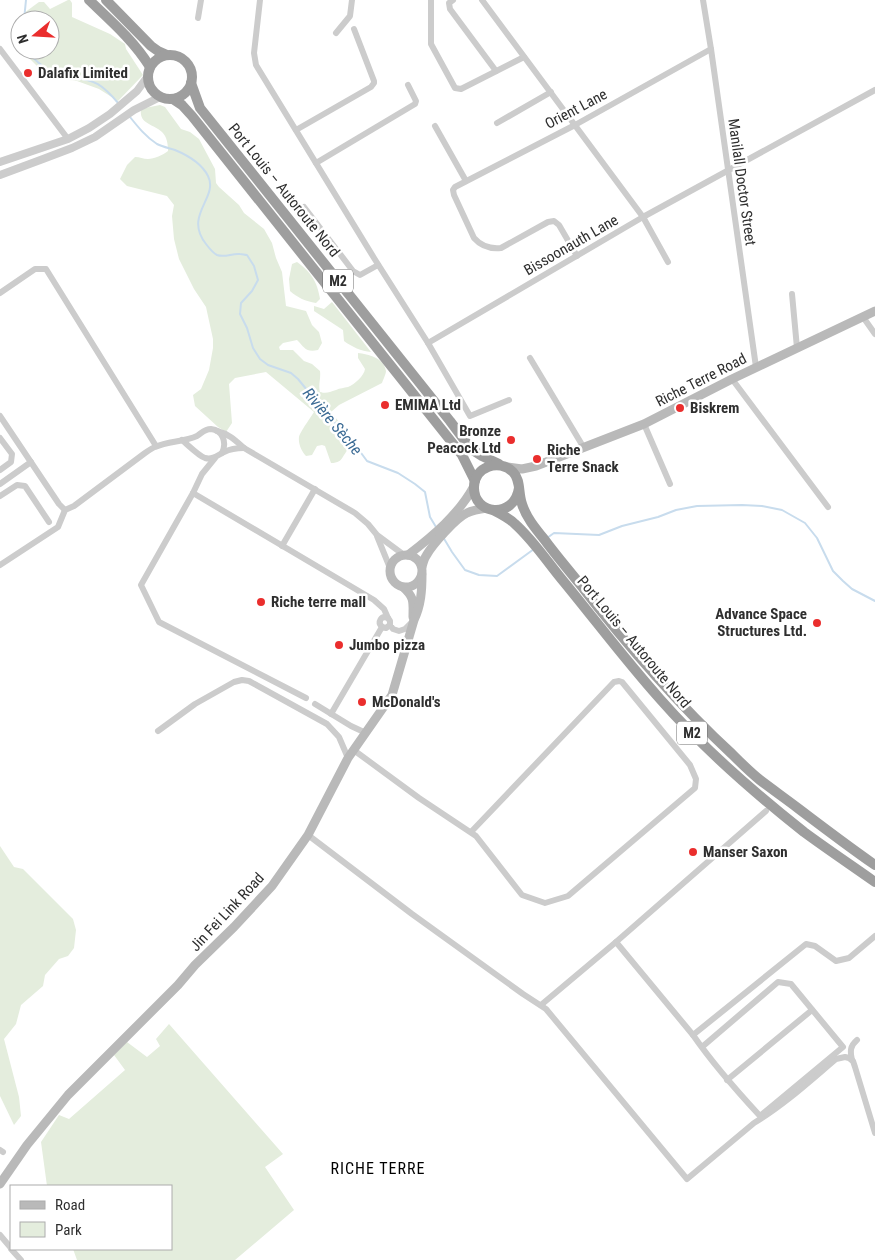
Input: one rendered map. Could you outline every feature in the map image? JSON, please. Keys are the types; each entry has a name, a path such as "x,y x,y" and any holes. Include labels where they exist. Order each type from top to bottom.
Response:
{"highway":[{"path":"89,0 132,42 144,57 149,71 150,87 153,92 160,97 173,99 183,95 191,83"},
{"name":"M2","path":"106,0 151,46 167,55 178,57 186,63 191,72 191,83"},
{"path":"149,71 157,59 167,55"},
{"name":"Port Louis – Autoroute Nord","path":"191,83 200,108 470,449 504,466"},
{"name":"Port Louis – Autoroute Nord","path":"173,99 182,105 192,116 462,455 474,483"},
{"path":"474,483 478,474 484,468 492,465 504,466"},
{"name":"M2","path":"504,466 513,472 519,485"},
{"name":"M2","path":"474,483 474,492 477,499 481,504 490,509"},
{"path":"490,509 500,511 511,505 515,500 519,485"},
{"name":"Port Louis – Autoroute Nord","path":"519,485 521,503 540,534 591,600 676,699 760,779 875,865"},
{"name":"Port Louis – Autoroute Nord","path":"490,509 515,524 654,692 683,725 718,759 805,833 875,882"}],"main road":[{"name":"Riche Terre Road","path":"536,466 644,424 732,379 875,311"},
{"path":"504,466 522,469 536,466"},
{"path":"519,485 525,474 536,466"},
{"path":"414,620 412,599 403,587 394,583 390,573 392,563 397,558 406,555 423,544 449,520 467,498 474,483"},
{"path":"403,587 413,586 420,579 425,557 448,529 465,514 490,509"},
{"path":"406,555 414,557 419,562 422,571 419,609 414,620"},
{"name":"Jin Fei Link Road","path":"0,1184 27,1145 68,1095 178,985 272,886 308,834 348,758 355,751 364,732 391,692 414,620"},
{"path":"348,758 350,749 364,732"}],"street":[{"path":"198,18 201,0"},
{"path":"260,0 254,53 256,66 428,344 470,416 509,400"},
{"path":"336,33 350,16 352,0"},
{"path":"431,0 431,44 455,88 461,90 524,57"},
{"path":"453,0 449,3 450,8 496,71"},
{"path":"482,0 643,217 668,262"},
{"name":"Manilall Doctor Street","path":"703,0 756,368"},
{"path":"296,130 370,88 374,83 354,29"},
{"path":"0,49 68,139"},
{"name":"Orient Lane","path":"578,256 559,224 554,221 548,222 501,248 494,249 478,243 470,230 453,190 455,187 575,125 711,49"},
{"path":"0,162 68,139 89,128 138,91 149,71"},
{"path":"316,163 415,104 416,101 408,85"},
{"path":"496,123 550,92"},
{"name":"Bissoonauth Lane","path":"428,344 643,217 874,92"},
{"path":"0,175 58,154 95,137 134,110 160,97"},
{"path":"435,126 466,181"},
{"path":"304,207 353,271 360,275 378,265"},
{"path":"0,293 35,269 46,269 156,446"},
{"path":"792,294 797,348"},
{"path":"863,317 875,334"},
{"path":"530,358 584,448"},
{"path":"732,379 828,507"},
{"path":"0,416 59,504 65,510"},
{"path":"644,424 670,484"},
{"path":"202,474 200,455 195,443 198,436 206,430 226,433 244,448 355,513 377,535 406,555"},
{"path":"216,431 220,433 224,442 222,453"},
{"path":"0,565 58,527 65,510 74,506 145,453 156,446 198,436"},
{"path":"0,438 12,454 11,462 0,470"},
{"path":"182,440 200,455 215,458"},
{"path":"244,448 236,448 222,453 215,458 202,474 141,585 159,622 306,698"},
{"path":"0,484 31,462"},
{"path":"0,496 17,485 25,486 49,522"},
{"path":"282,546 315,489"},
{"path":"193,493 364,593 379,604 384,618 390,621 390,625 394,629 399,631 405,629 414,620"},
{"path":"377,535 390,568"},
{"path":"382,627 379,623 384,618"},
{"path":"382,627 386,628 390,625"},
{"path":"331,714 382,627"},
{"path":"158,731 194,704 234,682 250,681 327,724 338,738 348,758"},
{"path":"355,751 427,804 471,832 522,895 545,903 568,896 695,788 696,779 690,765 622,682 614,682 471,832"},
{"path":"314,704 364,732"},
{"path":"540,1005 616,942 766,811"},
{"path":"308,834 412,914 546,1009 687,1179 836,1059 845,1057 853,1061"},
{"path":"693,1034 806,944 815,946 836,961 849,958 875,936"},
{"path":"616,942 693,1034 702,1047 727,1080 760,1116 843,1047 790,984 778,982 702,1047"},
{"path":"727,1080 812,1010"},
{"path":"857,1040 850,1049 875,1133"},
{"path":"0,1235 10,1248"},
{"path":"12,1250 21,1260"}],"green space":[{"path":"70,0 72,3 72,17 110,34 125,44 126,49 143,75 118,101 99,89 77,81 53,78 31,60 60,60 60,10 28,10 39,2 44,2 50,9"},
{"path":"160,105 165,107 181,129 190,132 199,139 215,169 216,183 239,205 244,213 264,229 272,243 282,272 286,306 306,311 312,325 319,332 322,343 318,350 308,350 297,340 283,343 279,347 280,350 293,350 304,361 312,364 320,371 319,389 322,393 348,387 361,377 365,369 358,358 358,353 366,354 379,360 385,367 386,372 382,383 339,405 331,412 344,428 348,438 348,449 342,459 337,462 331,463 325,446 322,445 317,446 312,455 306,456 300,445 299,437 314,412 266,372 235,378 229,384 232,423 226,432 195,406 193,395 201,389 209,370 213,339 206,307 194,289 179,259 174,239 172,216 174,205 167,196 127,186 120,179 127,165 135,157 150,159 168,151 164,134 145,121 141,115 141,110"},
{"path":"297,262 310,274 315,283 320,299 316,303 302,299 290,291 289,279 292,264"},
{"path":"332,302 371,352 364,351 344,341 343,330 314,311 314,306 324,309"},
{"path":"0,846 14,867 23,869 73,919 76,930 74,948 68,956 59,959 45,975 43,986 21,1005 16,1024 4,1039 19,1097 21,1116 14,1125 0,1096"},
{"path":"169,1024 283,1154 265,1167 294,1210 235,1260 77,1260 73,1250 172,1250 172,1185 47,1185 41,1142 59,1115 69,1119 125,1070 114,1055 127,1042 147,1057 160,1046 156,1039"}],"waterway":[{"name":"Rivière Sèche","path":"25,10 26,0"},
{"name":"Rivière Sèche","path":"36,60 48,70 61,76 98,84 119,104"},
{"name":"Rivière Sèche","path":"130,117 142,132 153,141 189,157 208,176 209,192 199,216 200,234 207,246 216,254 220,256 247,255 254,266 258,280 252,291 241,303 240,314 247,328 253,348 260,359 268,365 291,373 298,379 315,403 326,412 353,442 367,461 398,473 425,492 430,517 436,527"},
{"name":"Rivière Sèche","path":"547,538 554,533 599,535 676,510 697,506 762,506 782,510 805,523 817,538 833,571 852,589 875,601"},
{"name":"Rivière Sèche","path":"443,537 465,570 479,575 497,576 534,549"}],"place":[{"name":"Dalafix Limited","path":"28,73"},
{"name":"EMIMA Ltd","path":"385,405"},
{"name":"Biskrem","path":"680,408"},
{"name":"Bronze Peacock Ltd","path":"511,440"},
{"name":"Riche Terre Snack","path":"537,459"},
{"name":"Riche terre mall","path":"261,602"},
{"name":"Advance Space Structures Ltd.","path":"817,623"},
{"name":"Jumbo pizza","path":"339,645"},
{"name":"McDonald's","path":"362,702"},
{"name":"Manser Saxon","path":"693,852"}],"district":[{"name":"RICHE TERRE","path":"378,1168"}]}
